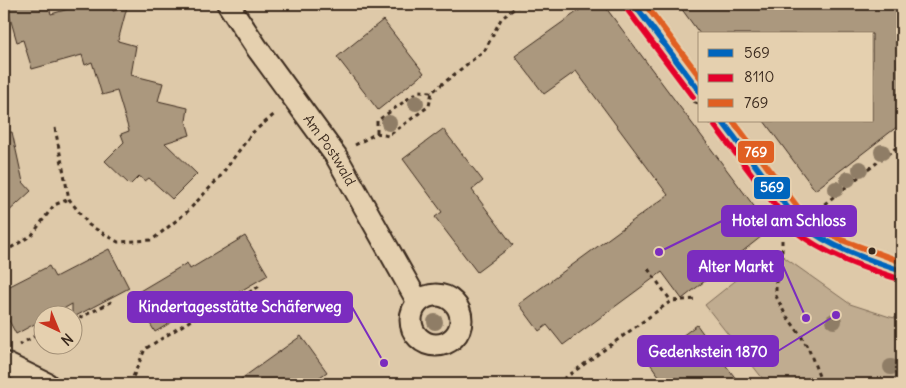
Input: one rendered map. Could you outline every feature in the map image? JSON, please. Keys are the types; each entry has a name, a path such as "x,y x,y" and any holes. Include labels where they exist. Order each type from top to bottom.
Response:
{"street":[{"name":"Am Postwald","path":"228,4 257,48 336,156 418,302"},
{"path":"634,4 698,89"},
{"path":"723,122 763,177 791,229 813,235 838,248 902,272"},
{"path":"8,357 47,384"}],"path":[{"path":"336,156 377,133 388,136 429,106 432,92 485,50 501,19 520,4"},
{"path":"377,133 377,121 419,91 432,92"},
{"path":"55,128 69,198 89,225 118,242 152,240 188,212 218,178 252,133 293,98"},
{"path":"822,384 809,350 785,314 776,296 776,274 791,229 902,143"},
{"path":"4,252 32,235 54,205 69,198"},
{"path":"724,255 735,268"},
{"path":"648,269 672,301"},
{"path":"130,384 145,348 199,315 206,319 261,285"},
{"path":"557,384 672,301 696,299"},
{"path":"82,317 115,300"},
{"path":"8,357 32,339"}],"shaded area":[{"path":"774,250 850,304 902,319 902,384 767,384 705,305"}],"building":[{"path":"6,4 48,4 51,14 86,4 111,4 113,11 127,7 118,41 136,46 131,75 163,83 158,101 188,108 186,121 190,135 165,143 197,174 172,199 149,178 145,181 139,176 130,185 105,161 124,142 121,134 129,131 117,91 102,95 92,62 85,65 82,55 32,69 23,40 17,42"},
{"path":"588,4 603,4 771,229 682,299 662,272 563,345 547,325 539,331 519,304 668,195 576,71 544,94 515,56"},
{"path":"678,4 902,4 902,123 815,190 765,122 874,122 874,32 699,32"},
{"path":"383,20 424,73 378,110 337,57"},
{"path":"443,129 483,181 472,190 513,245 477,272 435,217 442,212 403,159"},
{"path":"12,132 23,182 31,191 4,216 4,133"},
{"path":"245,236 268,275 208,310 204,303 155,332 133,295 187,263 190,269"},
{"path":"109,249 129,288 82,313 82,306 72,306 72,304 68,306 32,306 32,325 16,334 4,311 4,289 49,266 55,277"},
{"path":"697,325 740,384 665,384 648,361"},
{"path":"301,336 327,372 310,384 234,384"}],"transit line":[{"name":"569","path":"634,4 698,89"},
{"name":"769","path":"645,4 698,74"},
{"name":"8110","path":"627,9 693,97"},
{"name":"569","path":"723,122 799,223 835,246 902,271"},
{"name":"769","path":"734,122 805,217 839,239 902,262"},
{"name":"8110","path":"715,126 794,230 818,247 857,265 899,279"}],"place":[{"name":"Hotel am Schloss","path":"659,252"},
{"name":"Gedenkstein 1870","path":"836,315"},
{"name":"Alter Markt","path":"806,318"},
{"name":"Kindertagesstätte Schäferweg","path":"384,363"}]}
